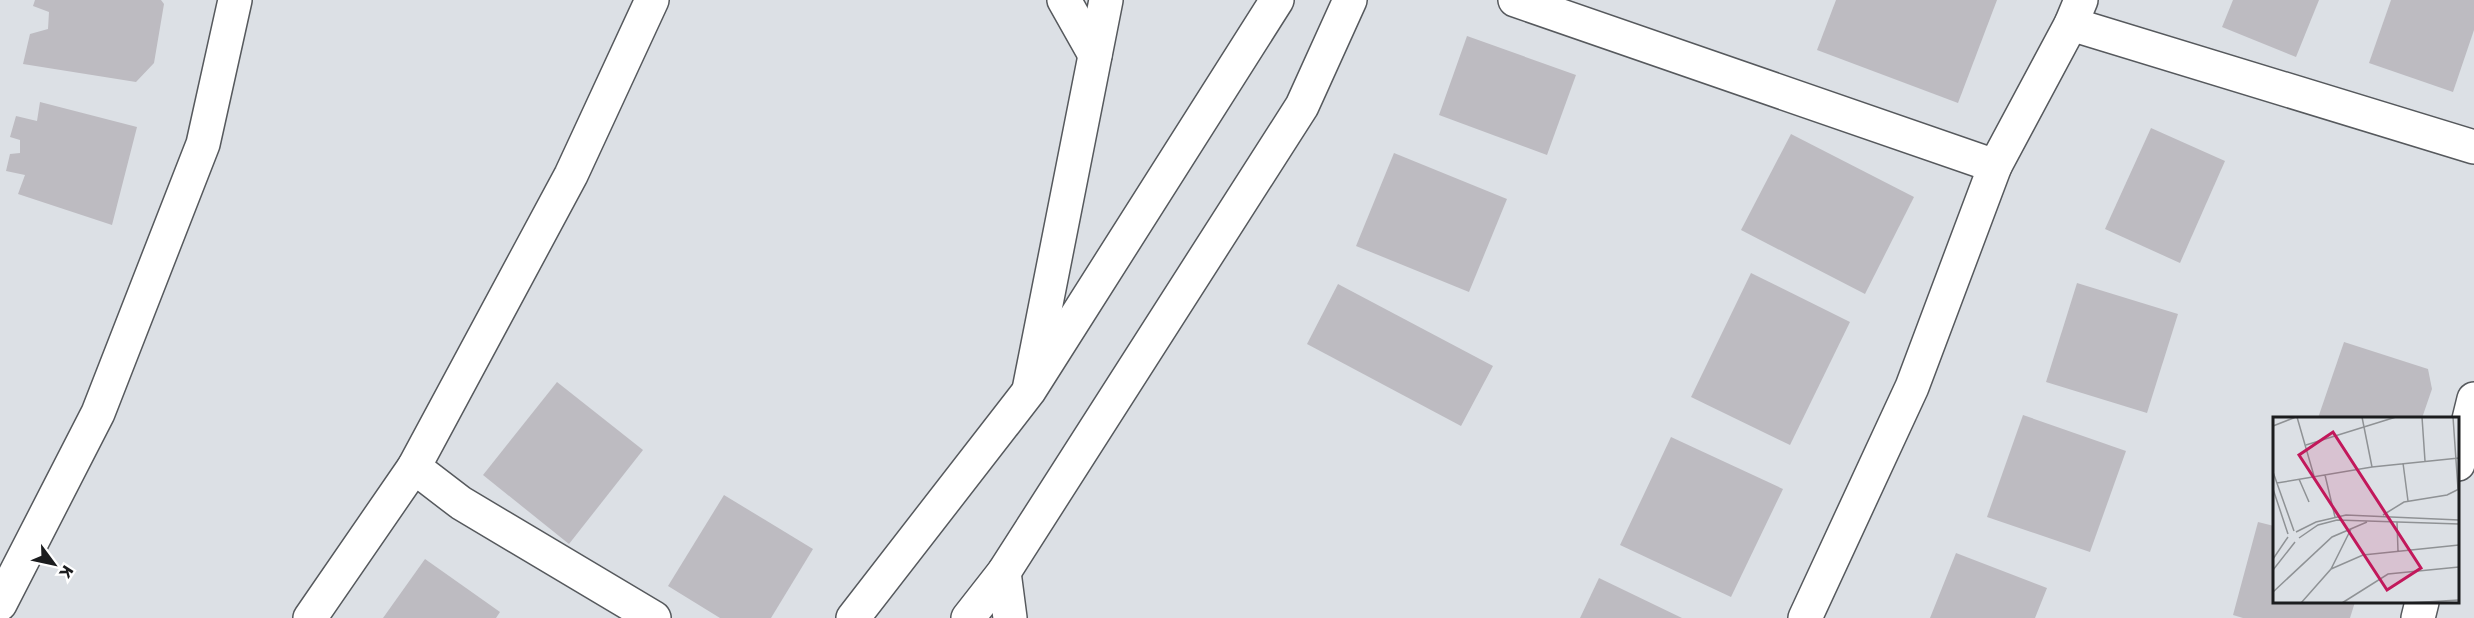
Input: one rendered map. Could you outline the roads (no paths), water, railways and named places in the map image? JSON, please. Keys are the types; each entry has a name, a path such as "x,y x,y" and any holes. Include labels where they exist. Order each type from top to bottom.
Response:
{"street":[{"path":"0,604 98,413 202,144 235,0"},
{"path":"310,618 414,467 571,175 652,0"},
{"path":"1064,0 1095,55"},
{"path":"1029,391 1106,0"},
{"path":"852,618 1029,391 1277,0"},
{"path":"968,618 1004,572 1302,106 1350,0"},
{"path":"1515,0 1995,166"},
{"path":"1805,618 1912,387 1995,166 2076,12 2474,147"},
{"path":"2459,456 2474,399"},
{"path":"414,467 461,503 654,618"},
{"path":"1004,572 1010,618"},
{"path":"2418,618 2422,603"}]}
